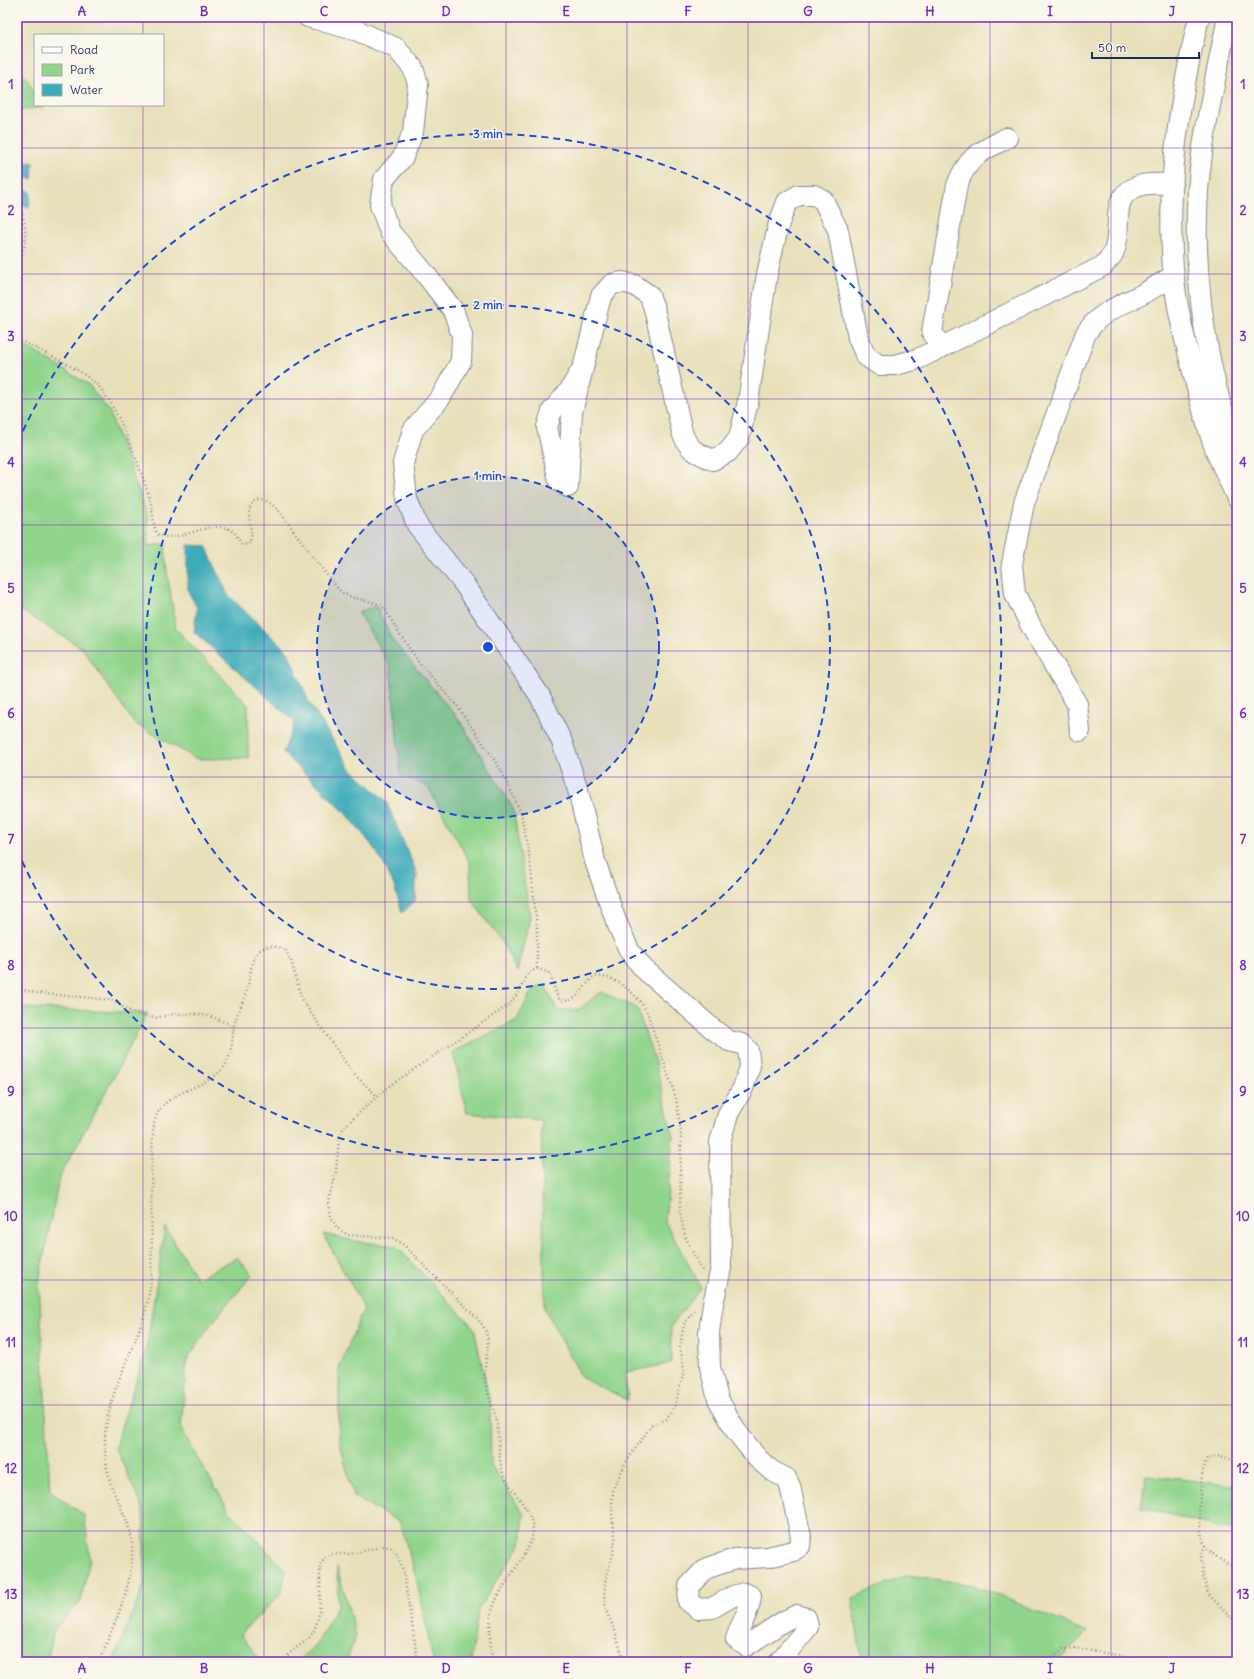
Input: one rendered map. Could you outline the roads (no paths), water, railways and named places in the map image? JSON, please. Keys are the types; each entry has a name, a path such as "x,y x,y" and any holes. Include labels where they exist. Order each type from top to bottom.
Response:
{"street":[{"path":"308,17 358,31 396,48 413,68 418,84 412,132 403,156 384,178 380,205 390,232 453,310 462,334 461,361 441,396 413,430 403,463 407,499 417,525 464,584 540,696 562,742 578,790 595,862 616,921 630,952 644,969 714,1030 729,1041 742,1044 748,1050 750,1066 743,1088 728,1114 720,1142 721,1268 713,1304 709,1332 710,1367 718,1399 736,1431 758,1459 772,1471 786,1478 790,1486 801,1537 800,1546 793,1551 768,1557 735,1559 705,1570 689,1586 688,1601 698,1609 712,1608 733,1596 744,1593 751,1596 750,1606 739,1626 736,1639 746,1646 784,1621 797,1615 806,1618 808,1627 779,1662"},
{"path":"1199,17 1188,64 1176,142 1172,222 1173,276 1176,301 1196,384 1214,443 1237,498"},
{"path":"1228,17 1201,154 1197,225 1200,297 1209,350 1224,419 1237,454"},
{"path":"941,348 932,332 957,185 963,169 976,154 1007,138"},
{"path":"582,369 569,391 552,411 547,427 559,481 568,487 572,412 601,296 612,284 622,282 634,285 649,295 654,308 682,432 688,446 697,453 713,460 728,452 739,438 744,420 767,274 779,222 787,202 799,195 814,195 823,200 838,230 858,338 866,356 879,365 895,365 918,359 1104,266 1113,253 1118,213 1122,196 1130,190 1144,185 1173,184"},
{"path":"1080,731 1077,704 1032,628 1015,594 1012,564 1024,503 1086,333 1094,321 1099,317 1173,276"},
{"path":"1140,295 1176,301"}],"water":[{"path":"33,162 32,179 17,176 17,164"},
{"path":"17,186 31,192 29,207 17,204"},
{"path":"188,545 206,546 228,595 288,652 309,702 351,769 386,801 417,874 415,901 402,913 392,881 383,862 371,845 329,796 283,753 295,722 194,632 197,608 188,591"}]}
